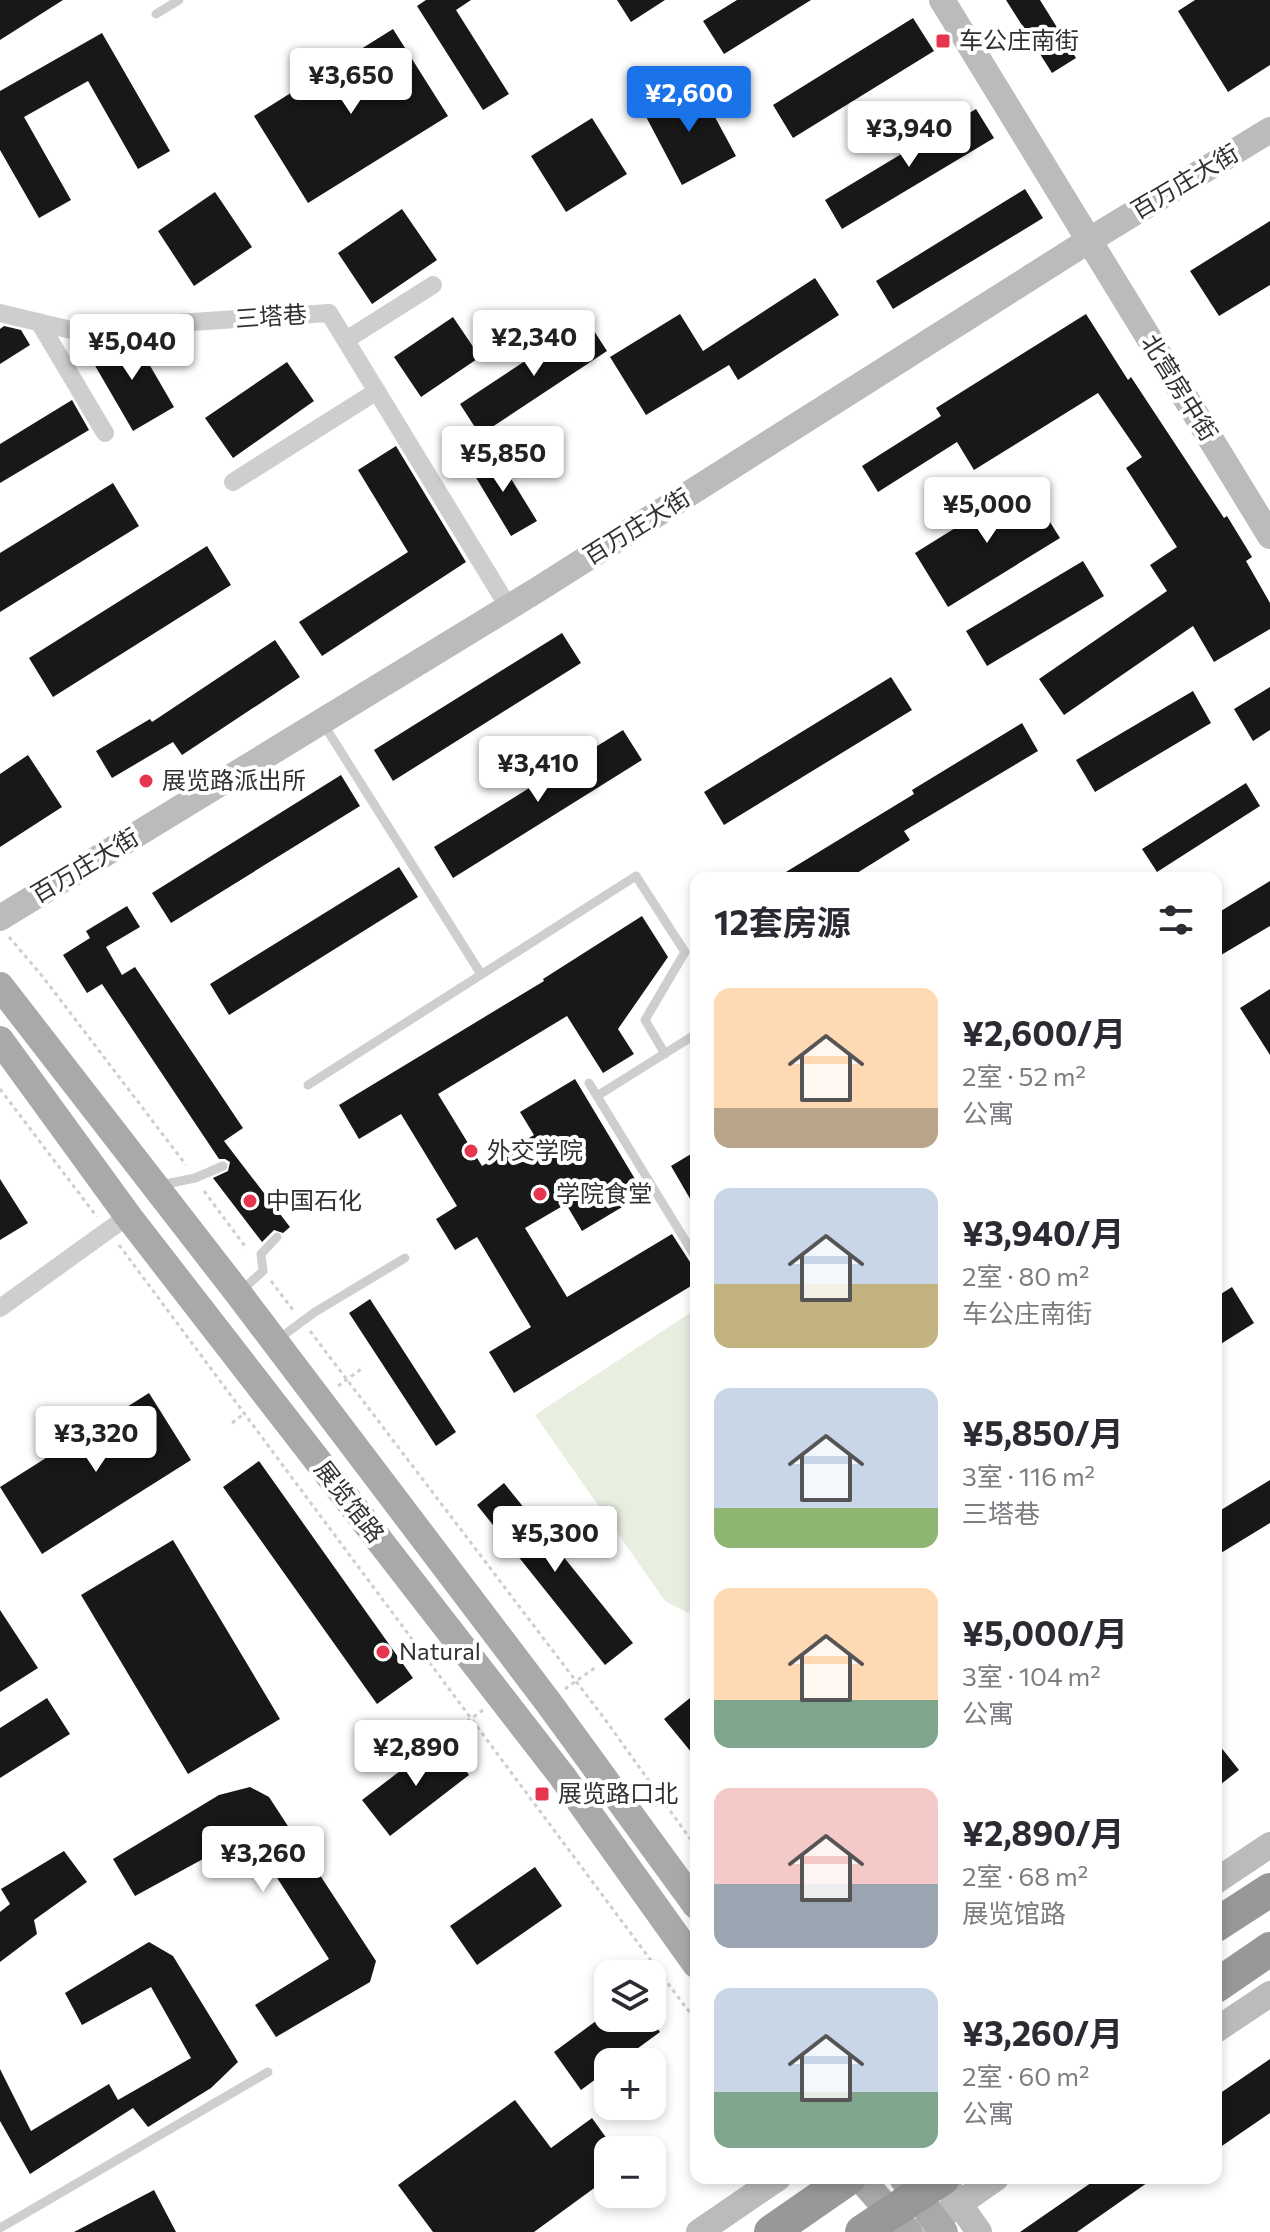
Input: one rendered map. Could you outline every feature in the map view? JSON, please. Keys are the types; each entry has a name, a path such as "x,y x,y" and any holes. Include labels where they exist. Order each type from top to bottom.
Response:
{"highway":[{"path":"1222,1919 1270,1890"},
{"path":"1222,1982 1270,1949"},
{"path":"771,2232 840,2184"},
{"path":"862,2232 926,2206"}],"main road":[{"path":"942,0 1088,241"},
{"name":"百万庄大街","path":"0,918 509,608 1088,241 1270,130"},
{"name":"北营房中街","path":"1088,241 1270,536"},
{"name":"展览馆路","path":"0,986 238,1293 548,1702 690,1897"},
{"name":"展览馆路","path":"0,1040 118,1223 562,1776 690,1956"},
{"path":"1222,1877 1270,1845"},
{"path":"1222,2026 1270,1994"},
{"path":"699,2232 769,2184"},
{"path":"874,2184 979,2232"},
{"path":"926,2206 981,2184"}],"street":[{"path":"346,340 433,285"},
{"name":"三塔巷","path":"0,313 71,330 329,313 509,608"},
{"path":"39,322 105,433"},
{"path":"233,482 377,391"},
{"path":"0,1308 118,1223"}],"lane":[{"path":"156,14 179,0"},
{"path":"322,722 481,974"},
{"path":"308,1085 636,876 685,952 645,1020 665,1054"},
{"path":"597,1096 690,1038"},
{"path":"589,1083 690,1248"},
{"path":"154,1186 195,1178 223,1166"},
{"path":"238,1293 263,1271 261,1254 277,1237"},
{"path":"274,1342 405,1258"},
{"path":"0,2228 268,2072"}],"path":[{"path":"0,927 43,977 607,1722 690,1839"},
{"path":"0,1089 118,1223 690,2013"}],"shaded area":[{"path":"690,1313 690,1612 665,1601 535,1415"}],"building":[{"path":"0,0 63,0 0,40"},
{"path":"426,0 471,0 456,10 509,94 483,110 417,6"},
{"path":"617,0 665,0 631,22"},
{"path":"737,0 811,0 724,54 703,21"},
{"path":"1006,0 1040,0 1076,58 1052,73"},
{"path":"1195,0 1270,0 1270,65 1228,92 1178,11"},
{"path":"913,18 934,51 793,138 773,105"},
{"path":"393,29 448,116 308,203 254,116"},
{"path":"102,33 170,151 138,169 88,81 24,117 71,200 39,218 0,150 0,91"},
{"path":"696,82 736,156 682,185 643,111"},
{"path":"976,109 994,138 842,229 825,200"},
{"path":"592,118 627,174 566,212 531,156"},
{"path":"1025,189 1043,218 893,309 876,281"},
{"path":"215,192 252,247 194,286 158,231"},
{"path":"402,209 437,260 372,304 338,253"},
{"path":"1270,221 1270,285 1219,316 1190,271"},
{"path":"815,278 839,315 738,380 729,365 646,415 610,357 680,314 703,351"},
{"path":"1086,314 1128,380 1131,377 1252,557 1246,561 1270,603 1270,629 1214,662 1193,626 1064,715 1039,679 1167,591 1150,565 1177,547 1126,468 1142,457 1098,393 974,470 957,442 878,492 862,466 941,416 936,408"},
{"path":"453,317 480,357 421,397 394,357"},
{"path":"587,320 607,351 480,435 460,404"},
{"path":"4,326 21,330 30,345 0,364 0,329"},
{"path":"134,338 174,407 133,431 90,357 122,339"},
{"path":"287,362 314,401 233,458 205,418"},
{"path":"72,400 89,430 0,483 0,444"},
{"path":"396,446 466,562 322,656 299,622 408,552 358,470"},
{"path":"494,451 537,521 511,536 469,466"},
{"path":"113,483 139,526 0,612 0,553"},
{"path":"1026,484 1060,538 948,607 915,553"},
{"path":"207,546 231,585 53,697 29,658"},
{"path":"1083,561 1104,596 987,666 966,631"},
{"path":"562,633 581,663 393,781 374,750"},
{"path":"275,640 300,677 182,755 173,742 112,778 96,751 150,719 152,722"},
{"path":"891,677 912,710 724,825 704,792"},
{"path":"1270,687 1270,730 1253,741 1234,709"},
{"path":"1193,691 1211,723 1095,792 1076,760"},
{"path":"1022,723 1038,751 904,831 910,840 859,872 786,872 914,794 912,790"},
{"path":"623,730 642,760 453,878 434,847"},
{"path":"28,755 62,807 0,847 0,774"},
{"path":"341,775 360,806 171,923 152,893"},
{"path":"1246,783 1260,806 1157,872 1142,849"},
{"path":"399,867 418,897 229,1015 210,984"},
{"path":"1270,881 1270,926 1222,954 1222,910"},
{"path":"127,906 140,927 106,947 122,975 135,967 243,1128 224,1141 290,1227 283,1233 274,1230 262,1242 213,1178 228,1171 230,1162 219,1159 102,984 87,993 63,955 90,938 86,931"},
{"path":"642,916 668,957 618,1029 634,1054 603,1073 567,1016 438,1094 482,1166 534,1135 520,1112 575,1079 644,1194 582,1231 566,1204 525,1228 567,1297 672,1234 690,1262 690,1287 514,1393 489,1352 531,1327 477,1237 455,1250 436,1219 457,1206 401,1114 359,1139 339,1105"},
{"path":"1270,989 1270,1055 1240,1008"},
{"path":"690,1155 690,1199 671,1166"},
{"path":"0,1179 28,1223 0,1240"},
{"path":"1232,1287 1254,1323 1222,1343 1222,1293"},
{"path":"370,1299 456,1432 436,1446 349,1313"},
{"path":"149,1393 191,1460 42,1554 0,1487"},
{"path":"259,1461 413,1678 377,1704 223,1487"},
{"path":"1270,1480 1270,1523 1222,1552 1222,1509"},
{"path":"504,1483 633,1643 605,1665 477,1505"},
{"path":"173,1540 280,1719 188,1774 81,1595"},
{"path":"0,1610 38,1668 0,1692"},
{"path":"47,1698 70,1734 0,1778 0,1728"},
{"path":"690,1698 690,1751 664,1719"},
{"path":"442,1739 469,1775 390,1836 362,1800"},
{"path":"1222,1749 1239,1770 1222,1783"},
{"path":"250,1787 269,1797 376,1961 370,1982 276,2037 255,2005 329,1959 249,1834 135,1896 113,1859 219,1795"},
{"path":"64,1851 87,1882 34,1920 37,1934 0,1962 0,1912 10,1904 1,1889"},
{"path":"535,1867 562,1906 477,1965 450,1926"},
{"path":"149,1942 173,1956 238,2062 211,2088 148,2127 133,2108 30,2174 0,2121 0,2069 31,2131 109,2084 118,2100 191,2058 151,1987 82,2025 65,1993"},
{"path":"594,2022 594,2032 660,2032 638,2048 594,2048 594,2080 581,2090 554,2052"},
{"path":"1270,2059 1270,2113 1222,2146 1222,2092"},
{"path":"515,2100 551,2148 592,2118 605,2136 594,2136 594,2188 534,2232 433,2232 398,2185"},
{"path":"1089,2184 1145,2184 1077,2232 1020,2232"},
{"path":"154,2190 176,2232 74,2232"}],"place":[{"name":"车公庄南街","path":"943,41"},
{"name":"展览路派出所","path":"146,781"},
{"name":"外交学院","path":"471,1151"},
{"name":"学院食堂","path":"540,1194"},
{"name":"中国石化","path":"250,1201"},
{"name":"Natural","path":"383,1652"},
{"name":"展览路口北","path":"542,1794"}]}
